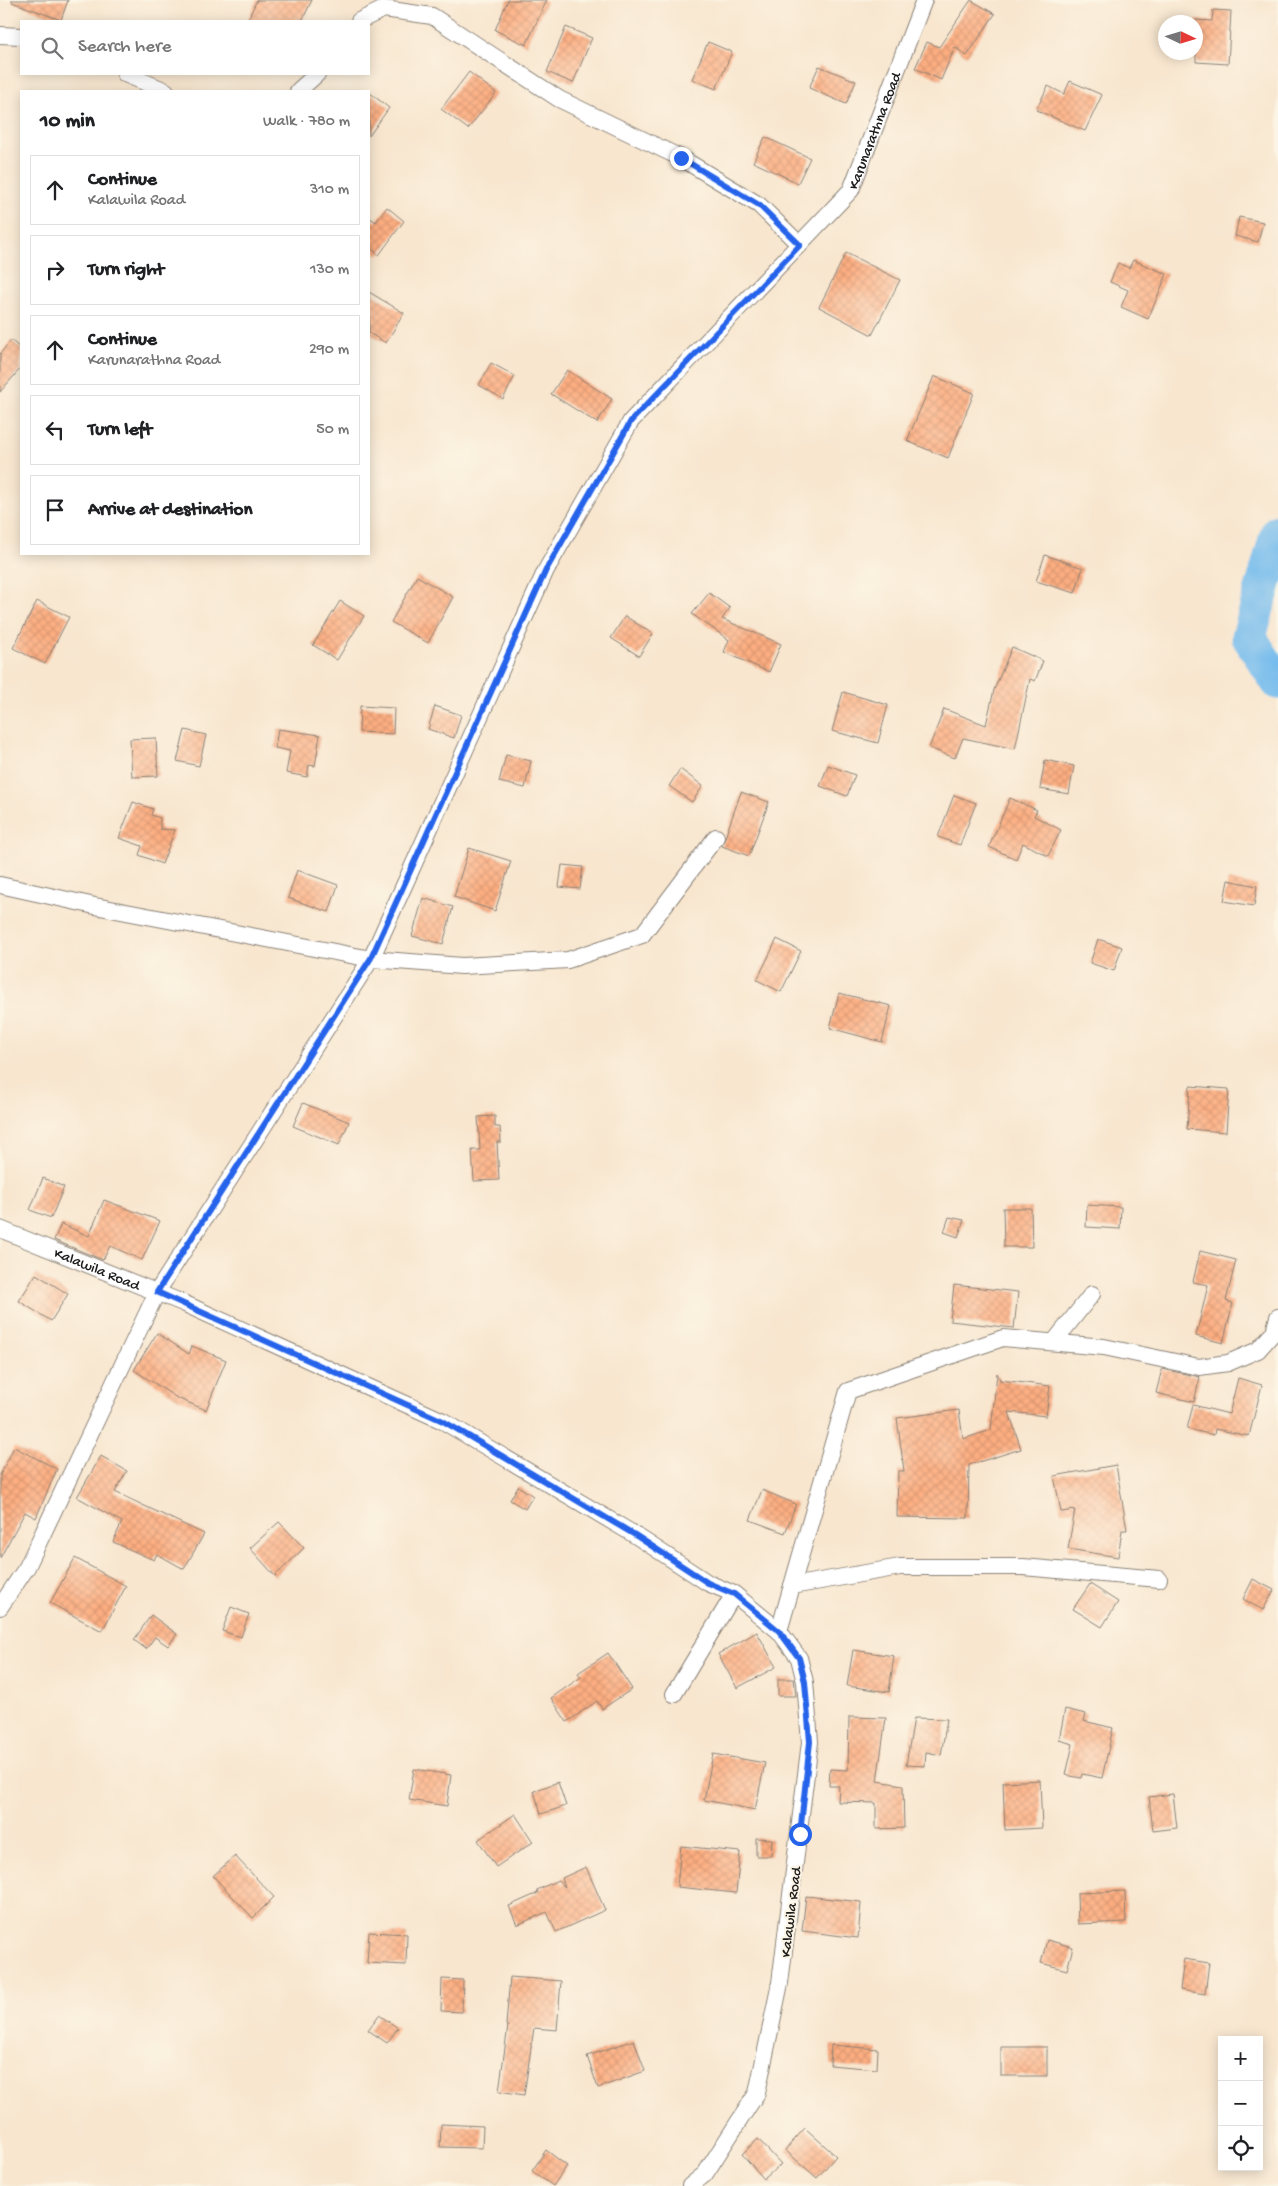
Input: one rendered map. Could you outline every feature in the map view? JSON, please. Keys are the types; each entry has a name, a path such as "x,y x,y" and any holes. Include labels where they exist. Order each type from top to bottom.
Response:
{"street":[{"name":"Karunarathna Road","path":"0,1607 27,1567 157,1292 371,958 546,570 631,421 851,190 924,0"},
{"path":"361,20 384,8 432,16 558,99 681,158 759,205 800,245"},
{"path":"0,35 20,36"},
{"path":"127,75 164,90"},
{"path":"299,90 316,75"},
{"path":"0,885 95,906 371,958 462,966 568,960 642,935 716,837"},
{"name":"Kalawila Road","path":"0,1229 157,1292 443,1421 635,1535 708,1583 734,1594 779,1631 799,1658 805,1682 810,1742 780,1983 757,2093 704,2174 690,2186"},
{"path":"1054,1342 1092,1294"},
{"path":"779,1631 848,1391 1003,1338 1104,1347 1199,1367 1228,1363 1258,1350 1274,1332 1278,1317"},
{"path":"792,1586 900,1567 1023,1567 1160,1578"},
{"path":"674,1694 734,1594"}],"building":[{"path":"12,0 68,0 61,20 12,2"},
{"path":"257,0 312,0 302,20 247,20"},
{"path":"508,0 547,0 526,45 495,30"},
{"path":"971,0 995,14 967,56 955,47 941,80 915,68 927,42 939,47"},
{"path":"1213,10 1231,11 1228,64 1196,62 1196,60 1203,60 1203,20 1212,21"},
{"path":"566,27 592,38 573,83 547,72"},
{"path":"708,42 732,52 716,89 692,79"},
{"path":"819,66 856,81 846,104 809,88"},
{"path":"469,72 496,93 468,129 441,109"},
{"path":"1070,81 1102,95 1085,131 1036,110 1048,86 1064,94"},
{"path":"370,93 389,108 370,135"},
{"path":"765,137 810,158 798,183 753,162"},
{"path":"387,207 404,221 379,255 370,248 370,218 376,222"},
{"path":"1239,217 1263,222 1258,242 1235,236"},
{"path":"846,253 900,280 872,335 819,307"},
{"path":"1133,260 1167,274 1148,319 1121,307 1128,290 1110,282 1118,263 1129,268"},
{"path":"370,293 404,313 386,343 370,334"},
{"path":"11,340 20,348 20,369 0,392 0,354"},
{"path":"491,363 515,376 503,399 479,385"},
{"path":"567,370 612,399 597,423 551,394"},
{"path":"934,376 974,393 948,458 907,441"},
{"path":"1045,555 1083,568 1075,593 1036,581"},
{"path":"417,576 453,597 428,643 391,622"},
{"path":"709,593 730,608 722,619 781,644 769,672 724,652 729,640 692,614"},
{"path":"37,601 69,617 45,664 13,648"},
{"path":"340,601 364,616 337,660 313,645"},
{"path":"625,616 653,634 639,656 611,638"},
{"path":"1012,647 1043,661 1035,681 1030,679 1015,749 963,738 955,758 929,748 944,709 986,725 994,690"},
{"path":"843,692 888,705 878,743 832,731"},
{"path":"360,706 394,708 393,734 359,732"},
{"path":"435,706 461,715 454,738 428,729"},
{"path":"278,729 320,735 315,766 309,765 307,777 286,773 290,751 275,748"},
{"path":"185,730 206,735 199,766 177,761"},
{"path":"156,738 158,776 132,777 130,739"},
{"path":"506,755 531,761 525,788 499,782"},
{"path":"1045,760 1074,766 1069,794 1040,789"},
{"path":"828,765 855,775 847,796 820,786"},
{"path":"680,769 703,786 692,802 669,786"},
{"path":"741,792 769,802 749,856 722,846"},
{"path":"954,795 976,803 960,845 938,837"},
{"path":"1010,798 1037,810 1034,816 1061,830 1048,856 1023,843 1016,859 989,847"},
{"path":"133,802 153,809 151,815 160,818 160,829 175,830 162,864 139,855 142,846 119,838"},
{"path":"469,848 511,861 495,911 454,897"},
{"path":"562,865 583,867 580,889 559,887"},
{"path":"297,870 338,885 329,912 288,898"},
{"path":"1228,880 1257,886 1254,906 1224,901"},
{"path":"423,898 453,907 443,944 412,936"},
{"path":"777,939 801,951 781,992 757,980"},
{"path":"1098,939 1122,947 1114,971 1090,963"},
{"path":"839,993 891,1006 882,1042 830,1028"},
{"path":"1190,1086 1229,1089 1226,1132 1187,1129"},
{"path":"303,1103 349,1122 339,1145 293,1126"},
{"path":"495,1116 495,1127 500,1127 501,1142 497,1142 499,1180 474,1181 472,1150 480,1150 478,1117"},
{"path":"43,1178 64,1187 51,1218 30,1210"},
{"path":"104,1200 160,1221 142,1260 110,1246 103,1260 54,1240 61,1224 89,1236"},
{"path":"1087,1205 1121,1207 1120,1229 1086,1227"},
{"path":"1003,1208 1031,1208 1032,1247 1004,1247"},
{"path":"949,1217 964,1220 958,1237 944,1232"},
{"path":"1200,1251 1236,1260 1226,1301 1233,1303 1223,1343 1196,1336 1208,1285 1193,1282"},
{"path":"36,1274 68,1294 51,1321 19,1301"},
{"path":"954,1285 1018,1292 1014,1328 950,1321"},
{"path":"157,1333 189,1354 192,1346 226,1360 206,1410 177,1398 134,1370"},
{"path":"1162,1369 1200,1377 1194,1402 1156,1393"},
{"path":"997,1373 1000,1380 1050,1386 1046,1416 1009,1412 1021,1449 969,1465 968,1518 897,1517 898,1471 904,1471 897,1418 959,1410 963,1439 991,1430"},
{"path":"1238,1378 1262,1385 1249,1436 1215,1429 1214,1435 1187,1429 1193,1405 1229,1414"},
{"path":"14,1447 57,1469 36,1518 25,1512 0,1558 0,1475"},
{"path":"101,1456 127,1471 115,1492 204,1534 184,1569 157,1554 154,1560 113,1542 122,1522 77,1497"},
{"path":"1116,1465 1127,1530 1122,1530 1118,1557 1068,1549 1075,1510 1061,1512 1054,1476"},
{"path":"518,1486 533,1496 525,1509 510,1500"},
{"path":"762,1490 796,1504 785,1533 750,1520"},
{"path":"279,1522 304,1548 275,1576 250,1548"},
{"path":"75,1558 126,1586 102,1631 50,1603"},
{"path":"1253,1579 1274,1590 1263,1610 1243,1599"},
{"path":"1090,1584 1118,1602 1102,1627 1073,1609"},
{"path":"231,1607 249,1614 241,1637 222,1631"},
{"path":"151,1615 177,1634 168,1646 155,1637 146,1649 134,1640"},
{"path":"757,1632 776,1667 737,1688 718,1654"},
{"path":"853,1650 894,1656 889,1692 847,1686"},
{"path":"608,1653 632,1689 602,1709 597,1701 567,1722 551,1698 581,1677 578,1673"},
{"path":"778,1679 794,1679 796,1696 778,1696"},
{"path":"1065,1709 1086,1714 1084,1721 1113,1728 1102,1778 1082,1774 1081,1778 1066,1775 1073,1744 1059,1740"},
{"path":"849,1717 886,1718 877,1781 903,1785 904,1828 876,1829 876,1803 838,1802 839,1786 829,1786 830,1769 848,1770"},
{"path":"914,1718 947,1719 941,1755 926,1752 925,1766 906,1765"},
{"path":"713,1754 765,1763 755,1810 704,1800"},
{"path":"414,1769 451,1775 447,1806 409,1800"},
{"path":"1040,1780 1042,1828 1005,1830 1003,1782"},
{"path":"558,1782 566,1806 541,1814 534,1791"},
{"path":"1173,1794 1177,1828 1153,1831 1149,1797"},
{"path":"515,1814 533,1842 496,1867 478,1840"},
{"path":"756,1838 772,1839 771,1856 756,1856"},
{"path":"681,1846 740,1852 736,1893 677,1887"},
{"path":"235,1856 274,1897 253,1918 213,1876"},
{"path":"586,1867 605,1910 556,1932 547,1912 517,1925 509,1906 538,1893 537,1890 558,1880 565,1887 562,1878"},
{"path":"1125,1891 1126,1922 1078,1924 1077,1893"},
{"path":"806,1896 861,1902 858,1938 802,1931"},
{"path":"369,1932 407,1934 406,1965 367,1963"},
{"path":"1047,1940 1073,1947 1067,1970 1041,1963"},
{"path":"1184,1959 1209,1963 1205,1994 1180,1990"},
{"path":"510,1977 561,1981 557,2030 534,2028 524,2095 499,2091 508,2026 506,2025"},
{"path":"442,1979 463,1980 462,2012 441,2011"},
{"path":"379,2015 398,2028 387,2043 368,2030"},
{"path":"634,2040 645,2071 598,2088 587,2056"},
{"path":"831,2045 878,2049 877,2069 830,2065"},
{"path":"1001,2047 1047,2047 1047,2076 1001,2076"},
{"path":"441,2124 483,2126 482,2148 440,2147"},
{"path":"805,2128 836,2156 817,2178 785,2150"},
{"path":"758,2139 781,2164 764,2179 742,2154"},
{"path":"546,2150 567,2166 553,2186 532,2171"}],"waterway":[{"path":"1278,532 1249,637 1278,682"}],"route":[{"path":"681,158 759,205 800,245 631,421 546,570 371,958 157,1292 443,1421 635,1535 708,1583 734,1594 779,1631 799,1658 805,1682 810,1742 800,1834"}]}
